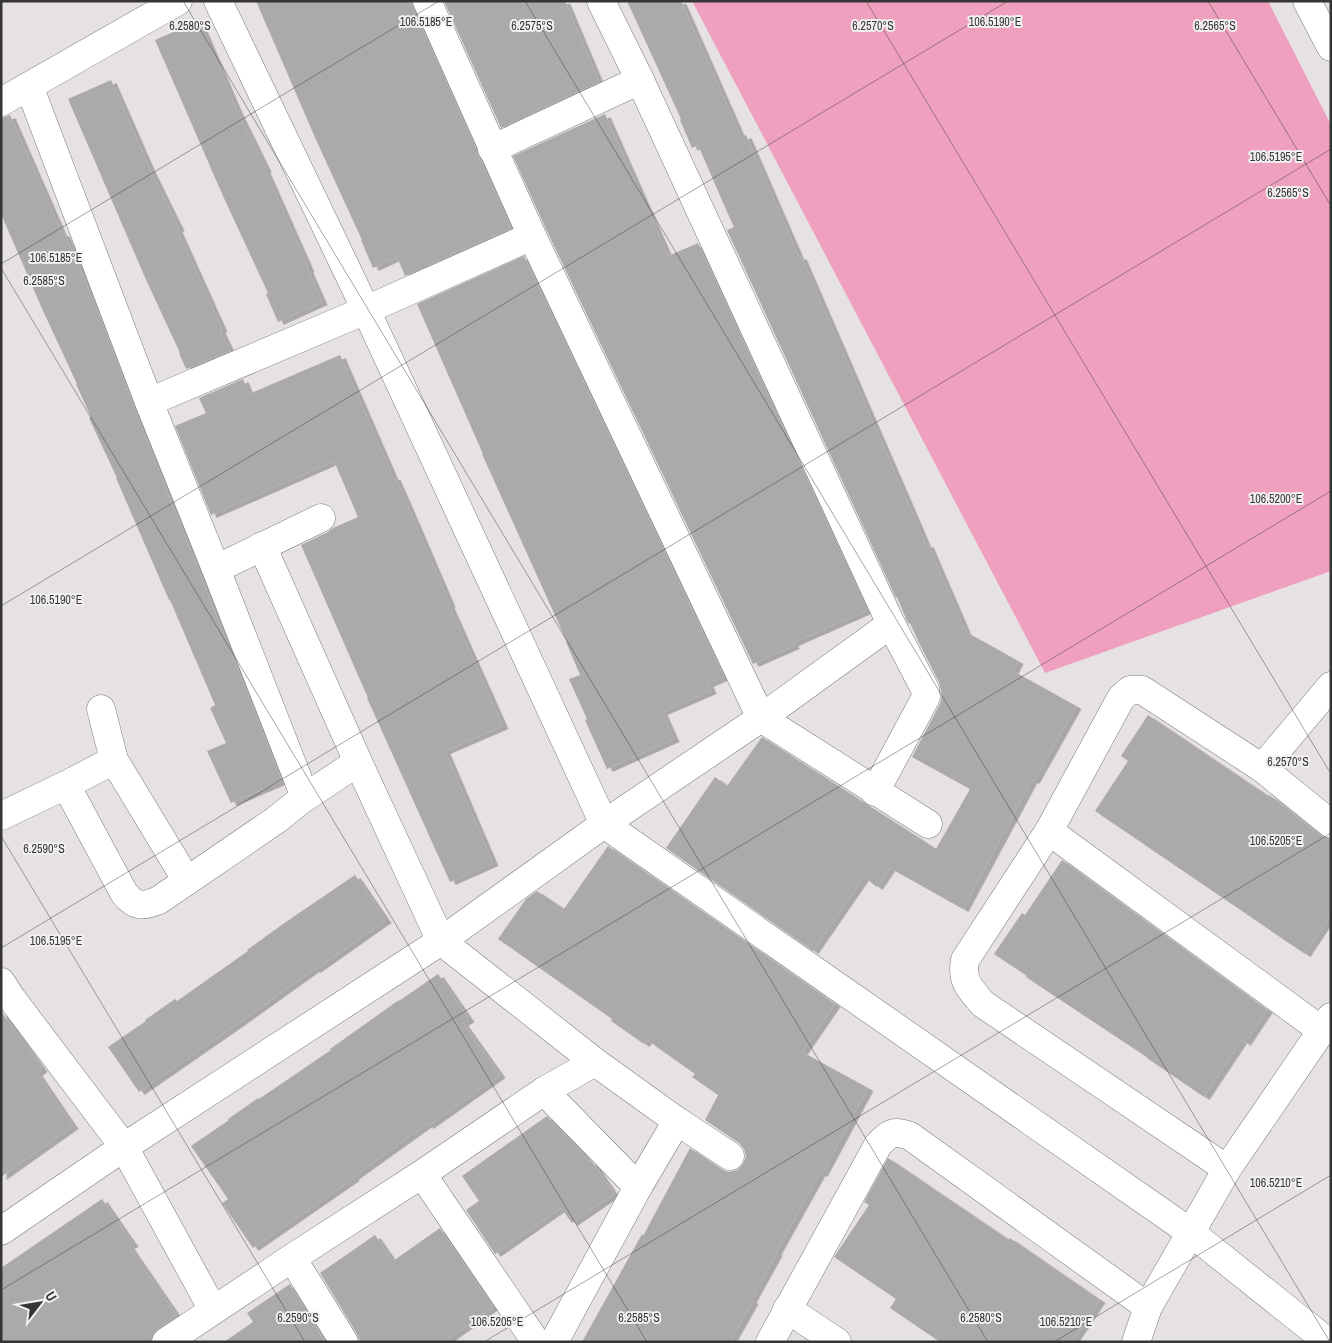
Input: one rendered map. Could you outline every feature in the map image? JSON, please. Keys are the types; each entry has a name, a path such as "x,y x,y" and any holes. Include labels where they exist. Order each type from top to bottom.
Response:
{"street":[{"path":"1,102 178,1"},
{"path":"218,1 366,310 604,824 1190,1232 1328,1342"},
{"path":"427,1 532,236 762,718 875,792 928,824"},
{"path":"601,1 640,80 891,624 925,689 926,697 875,792"},
{"path":"1307,1 1331,47"},
{"path":"492,149 640,80"},
{"path":"29,86 149,402 305,798"},
{"path":"149,402 366,310 532,236"},
{"path":"216,568 321,518"},
{"path":"262,546 358,762 441,941 595,1062 677,1121 730,1156"},
{"path":"1,1231 124,1147 441,941 604,824 762,718 891,624"},
{"path":"1262,768 1331,686"},
{"path":"1227,1169 983,1004 965,982 963,970 965,960 1049,831 1121,698 1130,690 1142,690 1262,768 1331,824"},
{"path":"101,709 114,760 187,881"},
{"path":"1,816 114,760"},
{"path":"66,785 124,893 130,901 143,904 159,900 358,762"},
{"path":"1049,831 1326,1023 1227,1169 1148,1307 1136,1342"},
{"path":"5,996 124,1147 213,1310"},
{"path":"166,1342 422,1174 544,1091 595,1062"},
{"path":"544,1091 638,1186"},
{"path":"554,1342 638,1186 677,1121"},
{"path":"770,1342 878,1145 892,1133 901,1132 910,1136 1148,1307"},
{"path":"422,1174 536,1342"},
{"path":"292,1258 344,1342"},
{"path":"788,1309 837,1342"}],"shaded area":[{"path":"692,1 1268,1 1331,125 1331,571 1045,673"}],"building":[{"path":"256,1 412,1 511,228 405,276 397,257 373,268"},
{"path":"444,1 565,1 599,82 501,128"},
{"path":"627,1 681,1 741,137 746,135 799,257 801,256 926,545 928,544 966,632 1018,661 1013,671 1076,706 1034,781 1032,780 963,909 890,868 877,887 864,877 813,951 666,848 715,777 727,786 762,737 936,849 970,789 912,757 940,704 942,695 939,682 896,598 727,230 734,227 698,145 692,148 681,119"},
{"path":"199,21 237,110 266,169 322,302 278,322 266,294 268,293 223,196 155,40"},
{"path":"111,80 150,169 179,228 177,229 230,351 186,369 68,99"},
{"path":"605,114 668,256 698,243 868,610 793,643 794,646 753,664 513,156"},
{"path":"10,115 62,234 64,233 76,259 103,324 134,408 282,781 231,803 207,751 226,743 210,708 215,705 117,478 89,418 91,417 77,384 1,214 1,118"},
{"path":"524,256 724,677 708,684 711,691 662,712 674,739 607,769 569,679 580,675 567,642 417,304"},
{"path":"340,355 503,726 445,751 493,863 450,882 367,698 301,545 358,517 334,461 211,515 175,426 206,413 199,398 243,379 249,394"},
{"path":"1148,715 1269,795 1321,836 1331,839 1331,915 1305,954 1095,811 1128,761 1121,756"},
{"path":"608,846 835,1004 802,1052 868,1088 822,1174 820,1173 776,1252 751,1300 753,1301 730,1342 582,1342 642,1234 643,1236 690,1148 721,1169 729,1172 737,1170 743,1164 746,1156 744,1149 739,1143 705,1120 718,1095 692,1077 695,1074 647,1040 644,1044 611,1021 612,1019 498,939 526,899 537,891 564,909"},
{"path":"1062,860 1267,1010 1245,1043 1242,1040 1204,1097 994,954 1022,913 1025,915"},
{"path":"355,875 386,920 139,1092 108,1047 175,999 177,1001 283,924"},
{"path":"438,974 469,1019 463,1023 500,1075 428,1126 427,1124 354,1178 253,1248 222,1203 228,1199 191,1146"},
{"path":"1,1011 42,1069 37,1073 73,1126 1,1177"},
{"path":"547,1116 579,1149 589,1163 591,1161 593,1163 614,1194 572,1223 561,1208 495,1254 466,1210 479,1201 462,1176"},
{"path":"888,1158 1100,1300 1072,1342 940,1342 890,1308 896,1299 834,1257 869,1205 864,1202"},
{"path":"102,1199 133,1244 129,1246 177,1316 157,1329 152,1335 151,1342 1,1342 1,1268"},
{"path":"440,1228 493,1307 444,1342 360,1342 320,1273 375,1235 393,1261"},
{"path":"290,1284 325,1342 224,1342 253,1322 247,1313"}]}
